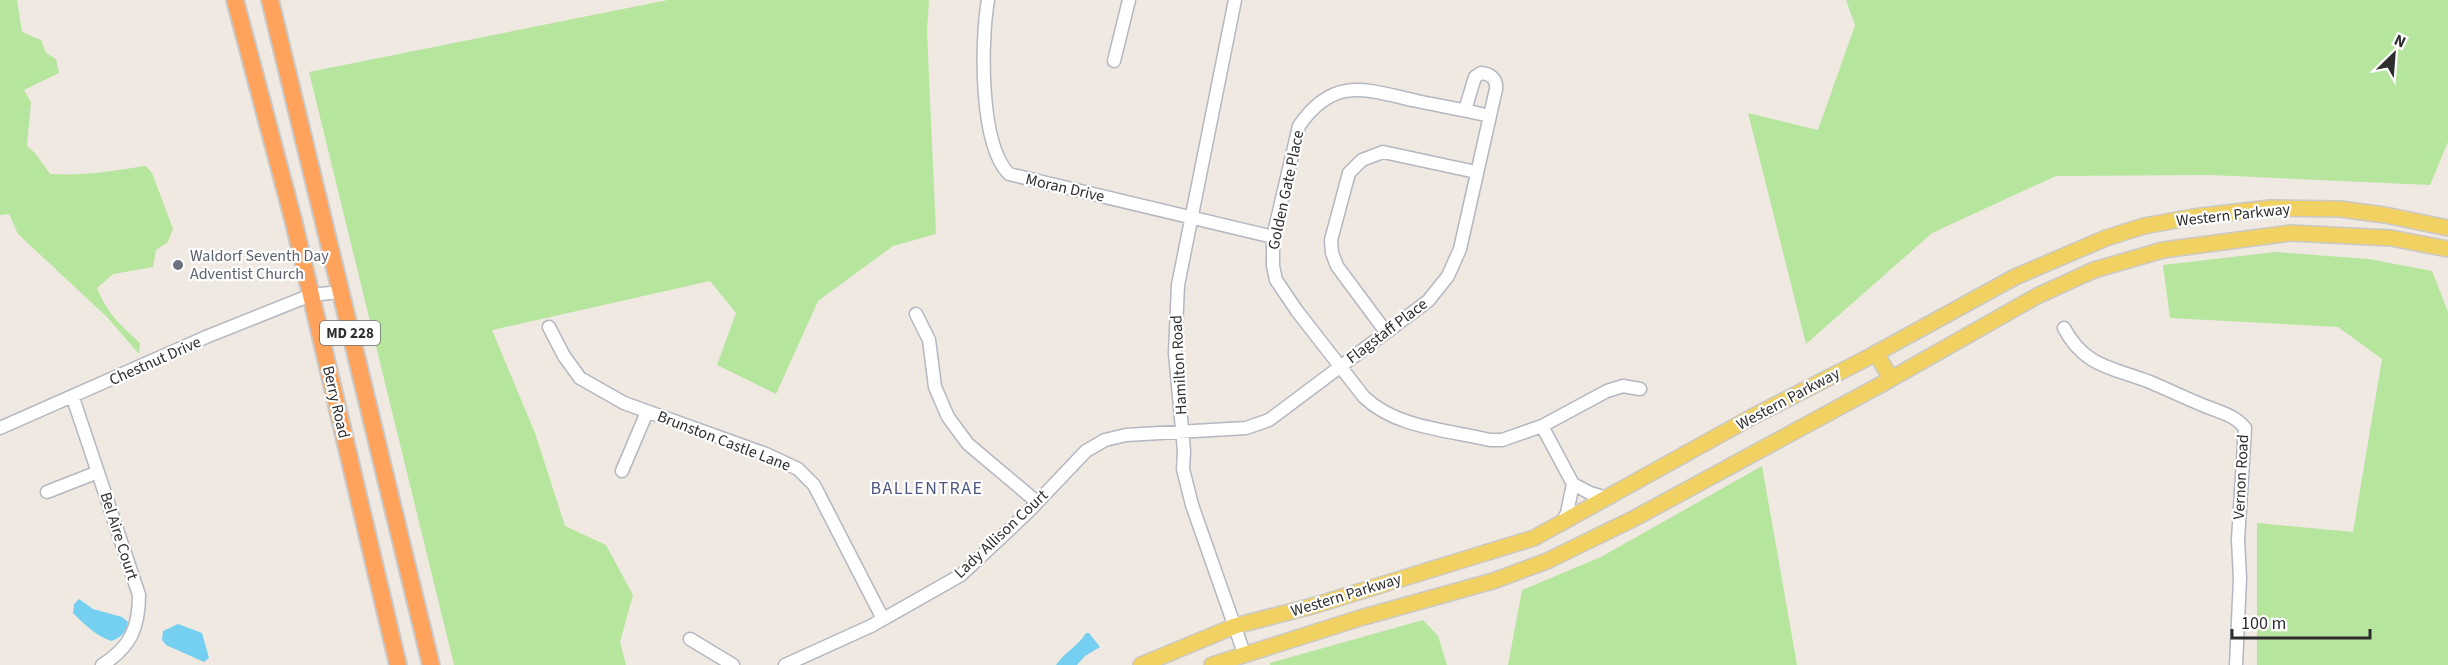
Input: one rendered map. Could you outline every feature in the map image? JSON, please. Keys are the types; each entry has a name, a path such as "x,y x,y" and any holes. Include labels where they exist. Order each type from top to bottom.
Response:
{"highway":[{"name":"Berry Road","path":"235,0 294,223 398,665"},
{"name":"Berry Road","path":"270,0 432,665"}],"main road":[{"name":"Western Parkway","path":"1141,665 1235,626 1316,605 1534,538 1752,417 2015,277 2096,242 2144,226 2193,217 2270,208 2340,209 2385,215 2448,228"},
{"name":"Western Parkway","path":"1212,665 1360,618 1493,581 1547,561 1635,518 1891,379 2037,296 2094,270 2163,250 2291,233 2391,237 2448,249"},
{"path":"1876,353 1891,379"}],"street":[{"name":"Moran Drive","path":"988,0 982,55 987,109 997,156 1009,174 1273,237"},
{"path":"1114,61 1129,0"},
{"name":"Hamilton Road","path":"1235,0 1178,285 1174,330 1183,431 1183,469 1192,505 1244,653"},
{"name":"Flagstaff Place","path":"1183,431 1246,428 1261,423 1276,415 1428,301 1450,273 1460,249 1496,84 1486,74 1481,73 1475,77 1465,110"},
{"name":"Golden Gate Place","path":"1490,116 1368,89 1345,90 1324,99 1299,126 1273,237 1272,263 1276,280 1340,367 1376,409 1393,418 1496,440 1513,437 1542,426 1607,391 1623,386 1640,389"},
{"path":"1386,332 1337,266 1332,253 1331,240 1349,173 1362,160 1383,152 1476,172"},
{"name":"Chestnut Drive","path":"0,428 73,398 206,337 311,295 340,292"},
{"path":"916,314 929,340 935,387 948,417 968,444 1037,502"},
{"name":"Brunston Castle Lane","path":"549,327 564,356 580,378 647,412 766,454 798,469 814,485 883,619"},
{"name":"Vernon Road","path":"2064,328 2079,349 2098,364 2149,382 2230,416 2245,428 2238,540 2240,578 2236,665"},
{"name":"Bel Aire Court","path":"73,398 139,603 138,620 129,641 116,656 102,665"},
{"path":"622,471 647,412"},
{"path":"1542,426 1573,484 1590,493 1607,498"},
{"name":"Lady Allison Court","path":"785,665 883,619 961,574 1037,502 1086,451 1106,440 1126,435 1183,431"},
{"path":"47,492 98,472"},
{"path":"1561,524 1567,513 1573,484"},
{"path":"690,639 733,665"}],"green space":[{"path":"0,0 17,0 22,32 41,40 46,53 56,59 59,73 24,90 31,102 27,146 50,174 86,174 146,166 152,173 173,229 168,242 156,250 153,267 113,274 97,288 115,318 140,343 139,354 107,317 18,234 9,214 0,215"},
{"path":"668,0 929,0 927,32 936,234 893,246 818,301 776,394 717,365 736,313 710,281 492,330 535,433 565,526 606,545 633,595 620,642 626,665 454,665 309,72"},
{"path":"1846,0 2448,0 2448,142 2430,185 2211,175 2056,176 1932,233 1806,344 1748,113 1818,130 1855,25"},
{"path":"2275,252 2369,259 2432,271 2448,312 2448,665 2257,665 2257,523 2353,532 2382,359 2338,327 2170,318 2163,265"},
{"path":"1762,466 1797,665 1508,665 1522,590 1601,557"},
{"path":"1423,620 1438,636 1447,665 1270,665 1270,663"}],"water":[{"path":"79,599 93,609 122,617 128,622 126,629 118,638 111,641 100,636 73,613 74,604"},
{"path":"178,624 202,633 209,658 204,662 166,645 162,640 163,631"},
{"path":"1086,633 1089,633 1100,647 1085,656 1077,665 1056,665 1079,642"}],"place":[{"name":"Waldorf Seventh Day Adventist Church","path":"178,265"}],"district":[{"name":"BALLENTRAE","path":"927,488"}]}
